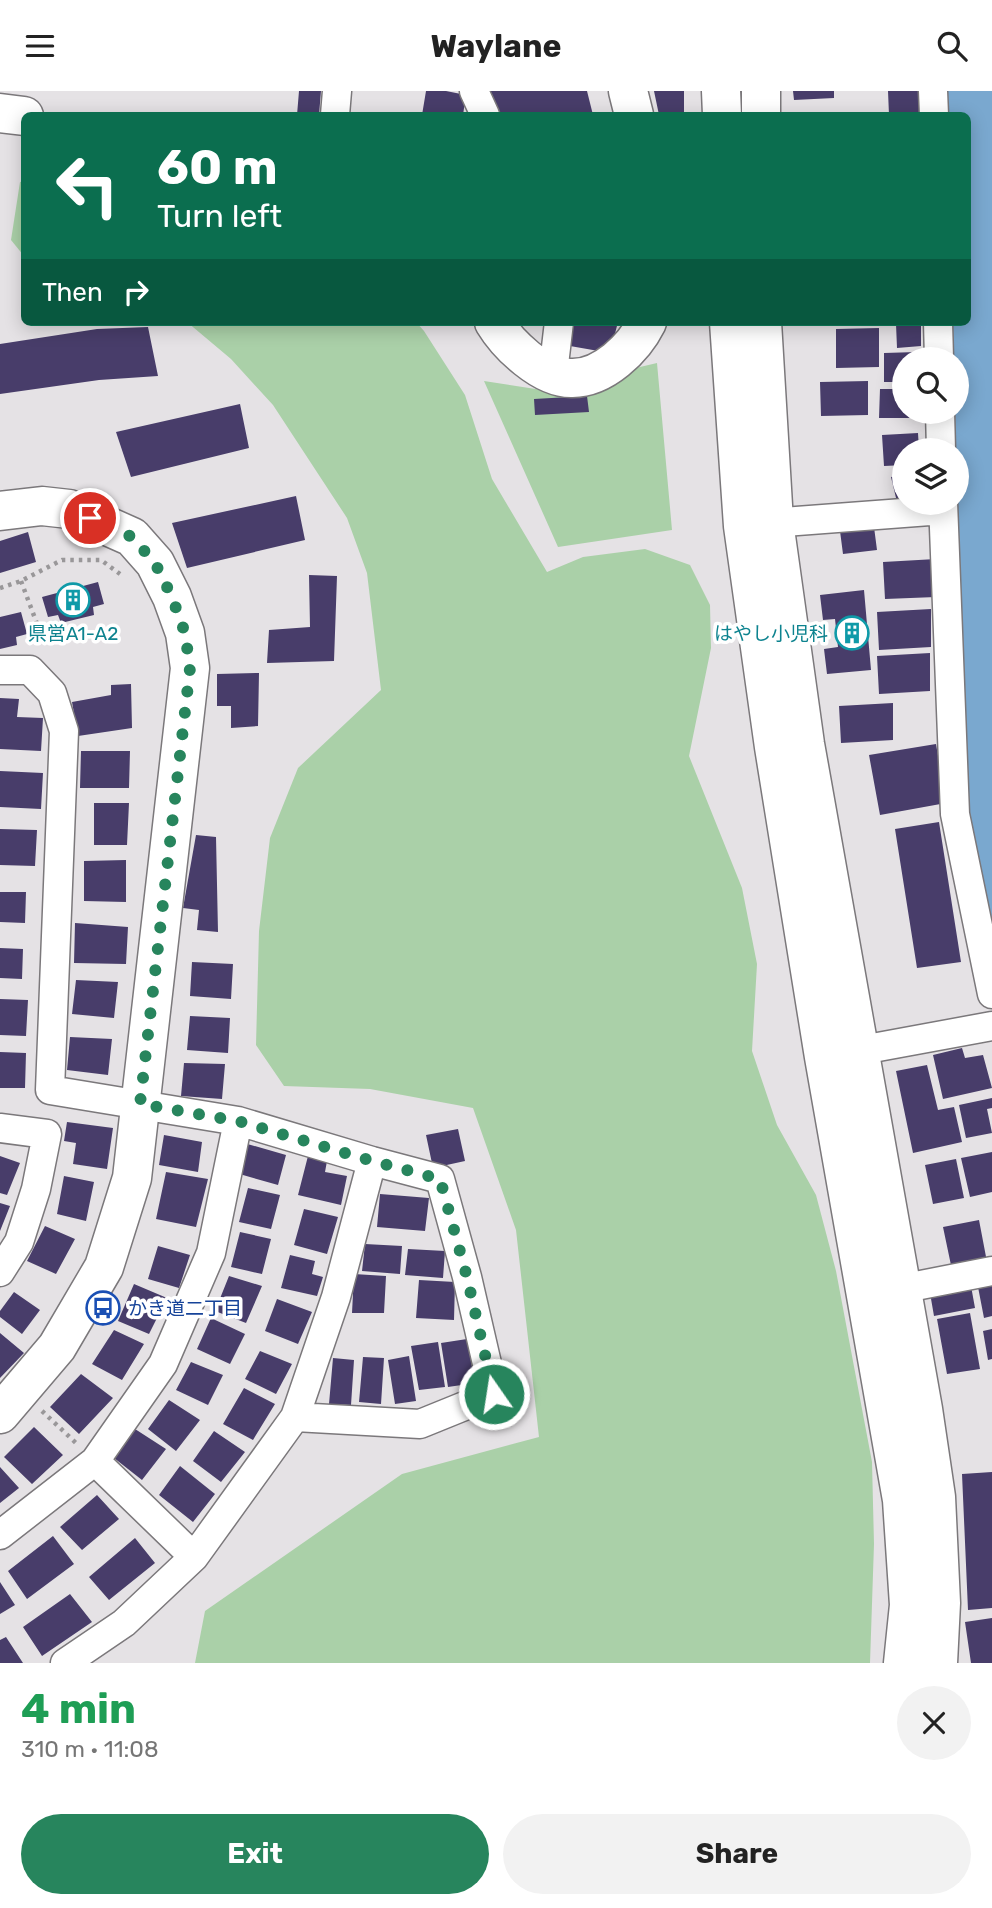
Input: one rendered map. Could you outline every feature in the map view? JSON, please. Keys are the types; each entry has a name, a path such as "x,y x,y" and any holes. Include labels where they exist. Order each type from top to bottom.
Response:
{"street":[{"path":"335,112 337,91"},
{"path":"474,91 484,112"},
{"path":"628,91 633,112"},
{"path":"721,91 722,112"},
{"path":"761,91 761,112"},
{"path":"933,91 933,112"},
{"path":"0,113 21,116"},
{"path":"497,326 505,339 527,359 553,373 571,378 597,372 617,359 638,340 645,326"},
{"path":"553,373 559,326"},
{"path":"730,326 759,524 774,747 842,1054 885,1292 936,1497 941,1603 938,1663"},
{"path":"759,524 762,326"},
{"path":"938,326 939,347"},
{"path":"0,511 42,506 69,509 132,537 155,563 172,597 185,633 190,668 132,1178 104,1267 57,1347 0,1414"},
{"path":"759,524 892,511"},
{"path":"943,515 955,814 992,994"},
{"path":"0,670 30,670 52,693 64,731 50,1090 238,1121 440,1179 467,1277 494,1394 420,1424 295,1417"},
{"path":"842,1054 992,1026"},
{"path":"0,1535 95,1461 163,1364 211,1253 238,1121"},
{"path":"0,1128 47,1134 36,1189 19,1242 0,1272"},
{"path":"65,1663 124,1623 194,1557 295,1417 336,1297 372,1161"},
{"path":"885,1292 992,1271"},
{"path":"885,1292 909,1605 904,1663"},
{"path":"95,1461 194,1557"}],"path":[{"path":"0,588 21,581 62,560 101,559 127,580"},
{"path":"21,581 39,629 37,638"},
{"path":"37,1407 95,1461"}],"green space":[{"path":"21,182 21,252 11,240"},
{"path":"192,326 420,326 465,395 492,479 547,572 583,557 645,549 690,565 710,605 711,648 689,756 742,888 757,964 752,1051 777,1125 816,1195 836,1271 872,1462 874,1544 870,1663 195,1663 205,1611 402,1474 539,1437 516,1230 473,1108 370,1089 284,1086 256,1045 259,931 270,838 298,768 381,690 367,573 347,518 273,405 231,359"},
{"path":"657,363 672,530 558,547 484,381 542,390"}],"water":[{"path":"946,91 992,91 992,935 966,793 958,515 969,515 969,438 956,438 955,424 969,424 969,347 954,347 953,326 971,326 971,112 947,112"}],"building":[{"path":"299,91 321,91 319,112 297,112"},
{"path":"426,91 466,95 463,112 422,112"},
{"path":"489,91 587,91 592,112 493,112"},
{"path":"654,91 684,91 684,112 658,112"},
{"path":"793,91 834,91 834,98 794,100"},
{"path":"888,91 920,91 922,112 889,112"},
{"path":"573,326 617,326 610,353 570,346"},
{"path":"896,326 921,326 921,346 897,347"},
{"path":"148,327 158,376 99,380 0,394 0,344 97,329"},
{"path":"879,328 879,367 836,368 836,329"},
{"path":"884,353 892,353 892,382 884,382"},
{"path":"868,381 868,415 821,416 820,382"},
{"path":"880,389 892,389 892,418 879,418"},
{"path":"587,396 589,412 535,415 534,399"},
{"path":"240,404 249,448 131,477 116,432"},
{"path":"918,433 918,438 892,438 892,466 884,466 882,435"},
{"path":"296,496 305,540 187,568 172,523"},
{"path":"874,527 877,550 843,554 840,531"},
{"path":"28,532 36,562 0,573 0,541"},
{"path":"936,559 936,597 885,599 883,562"},
{"path":"309,575 337,576 334,661 267,663 269,630 310,627"},
{"name":"県営A1-A2","path":"98,582 104,604 93,607 94,615 61,623 58,615 48,617 42,597"},
{"name":"はやし小児科","path":"864,590 871,670 827,674 824,649 838,647 835,619 823,620 820,595"},
{"path":"931,609 931,647 879,650 877,612"},
{"path":"21,612 27,634 16,637 17,645 0,649 0,617"},
{"path":"930,653 930,691 879,694 877,656"},
{"path":"259,673 258,726 231,728 231,706 217,706 217,674"},
{"path":"131,684 132,728 78,736 72,702 111,695 111,685"},
{"path":"0,698 19,699 17,717 43,718 41,751 0,749"},
{"path":"893,703 893,740 841,743 839,706"},
{"path":"936,744 946,803 880,815 869,755"},
{"path":"81,751 130,751 129,788 80,788"},
{"path":"0,771 43,773 41,809 0,807"},
{"path":"94,803 129,803 127,845 94,845"},
{"path":"939,822 961,962 917,968 895,829"},
{"path":"0,829 37,830 35,866 0,865"},
{"path":"196,835 216,837 218,932 197,930 199,910 183,908"},
{"path":"126,860 126,902 84,901 84,861"},
{"path":"0,892 26,892 25,923 0,922"},
{"path":"75,923 128,927 126,964 74,963"},
{"path":"0,948 23,949 22,979 0,978"},
{"path":"192,962 233,964 231,999 190,996"},
{"path":"76,980 118,982 114,1018 72,1014"},
{"path":"0,999 28,1000 26,1036 0,1035"},
{"path":"190,1016 230,1018 228,1053 187,1050"},
{"path":"70,1037 112,1039 108,1075 67,1070"},
{"path":"962,1048 965,1058 983,1055 992,1088 943,1099 933,1055"},
{"path":"0,1052 26,1053 25,1088 0,1088"},
{"path":"184,1063 225,1064 222,1099 181,1096"},
{"path":"927,1065 938,1110 954,1107 962,1142 913,1153 896,1071"},
{"path":"992,1098 992,1108 987,1109 992,1133 966,1138 959,1105"},
{"path":"67,1122 113,1128 107,1169 73,1164 76,1143 64,1141"},
{"path":"458,1129 465,1161 433,1168 426,1135"},
{"path":"164,1135 202,1142 198,1172 159,1165"},
{"path":"244,1143 286,1155 278,1185 236,1173"},
{"path":"992,1152 992,1192 970,1197 961,1158"},
{"path":"0,1156 20,1163 7,1195 0,1193"},
{"path":"308,1156 327,1161 325,1172 347,1176 341,1205 298,1195"},
{"path":"956,1159 964,1198 933,1204 925,1165"},
{"path":"166,1172 208,1179 196,1227 156,1219"},
{"path":"64,1176 94,1182 86,1221 57,1214"},
{"path":"248,1188 280,1195 271,1229 239,1222"},
{"path":"380,1194 429,1198 425,1231 377,1227"},
{"path":"0,1203 10,1206 0,1231"},
{"path":"304,1209 338,1217 327,1254 294,1245"},
{"path":"979,1220 987,1262 952,1270 943,1227"},
{"path":"45,1226 75,1239 56,1274 27,1261"},
{"path":"240,1232 271,1239 262,1274 231,1267"},
{"path":"365,1244 402,1246 400,1274 362,1271"},
{"path":"158,1246 190,1255 179,1288 148,1279"},
{"path":"408,1249 445,1251 443,1278 405,1275"},
{"path":"290,1255 315,1261 312,1274 323,1277 317,1296 281,1288"},
{"path":"354,1274 386,1276 384,1313 352,1313"},
{"path":"229,1276 262,1286 246,1323 215,1311"},
{"path":"419,1280 455,1282 454,1320 416,1318"},
{"path":"134,1284 167,1298 149,1334 118,1321"},
{"path":"992,1285 992,1316 984,1318 978,1287"},
{"path":"971,1286 975,1308 934,1316 930,1293"},
{"path":"14,1292 40,1310 22,1334 0,1317 0,1311"},
{"path":"277,1299 312,1312 298,1344 265,1331"},
{"path":"970,1313 980,1369 947,1374 937,1319"},
{"path":"211,1318 245,1334 230,1364 197,1349"},
{"path":"992,1329 992,1359 988,1360 983,1331"},
{"path":"114,1330 144,1344 122,1380 92,1364"},
{"path":"0,1333 24,1353 0,1378"},
{"path":"467,1339 475,1383 448,1387 441,1343"},
{"path":"438,1342 445,1387 419,1390 411,1346"},
{"path":"260,1351 292,1364 276,1394 245,1379"},
{"path":"409,1356 416,1401 395,1404 388,1360"},
{"path":"363,1357 384,1358 381,1404 359,1402"},
{"path":"333,1358 354,1360 351,1405 329,1404"},
{"path":"191,1362 223,1375 208,1405 176,1390"},
{"path":"81,1374 113,1398 79,1434 50,1407"},
{"path":"244,1388 275,1404 253,1440 223,1424"},
{"path":"169,1400 200,1420 176,1451 148,1429"},
{"path":"34,1427 63,1455 32,1484 4,1457"},
{"path":"135,1429 166,1449 142,1480 114,1458"},
{"path":"214,1431 245,1452 221,1482 193,1461"},
{"path":"180,1466 215,1494 193,1522 159,1495"},
{"path":"0,1467 19,1488 0,1503"},
{"path":"992,1472 992,1608 968,1610 962,1474"},
{"path":"97,1495 119,1519 82,1550 60,1527"},
{"path":"53,1536 74,1564 27,1599 8,1571"},
{"path":"135,1538 155,1563 109,1600 89,1577"},
{"path":"0,1582 15,1605 0,1614"},
{"path":"70,1594 92,1622 42,1656 23,1627"},
{"path":"992,1618 992,1663 971,1663 965,1622"},
{"path":"6,1637 23,1663 0,1663 0,1640"}],"place":[{"name":"県営A1-A2","path":"73,600"},
{"name":"はやし小児科","path":"852,633"},
{"name":"かき道二丁目","path":"103,1308"}],"route":[{"path":"90,518 132,537 155,563 172,597 185,633 190,668 140,1104 238,1121 440,1179 467,1277 494,1394"}]}
